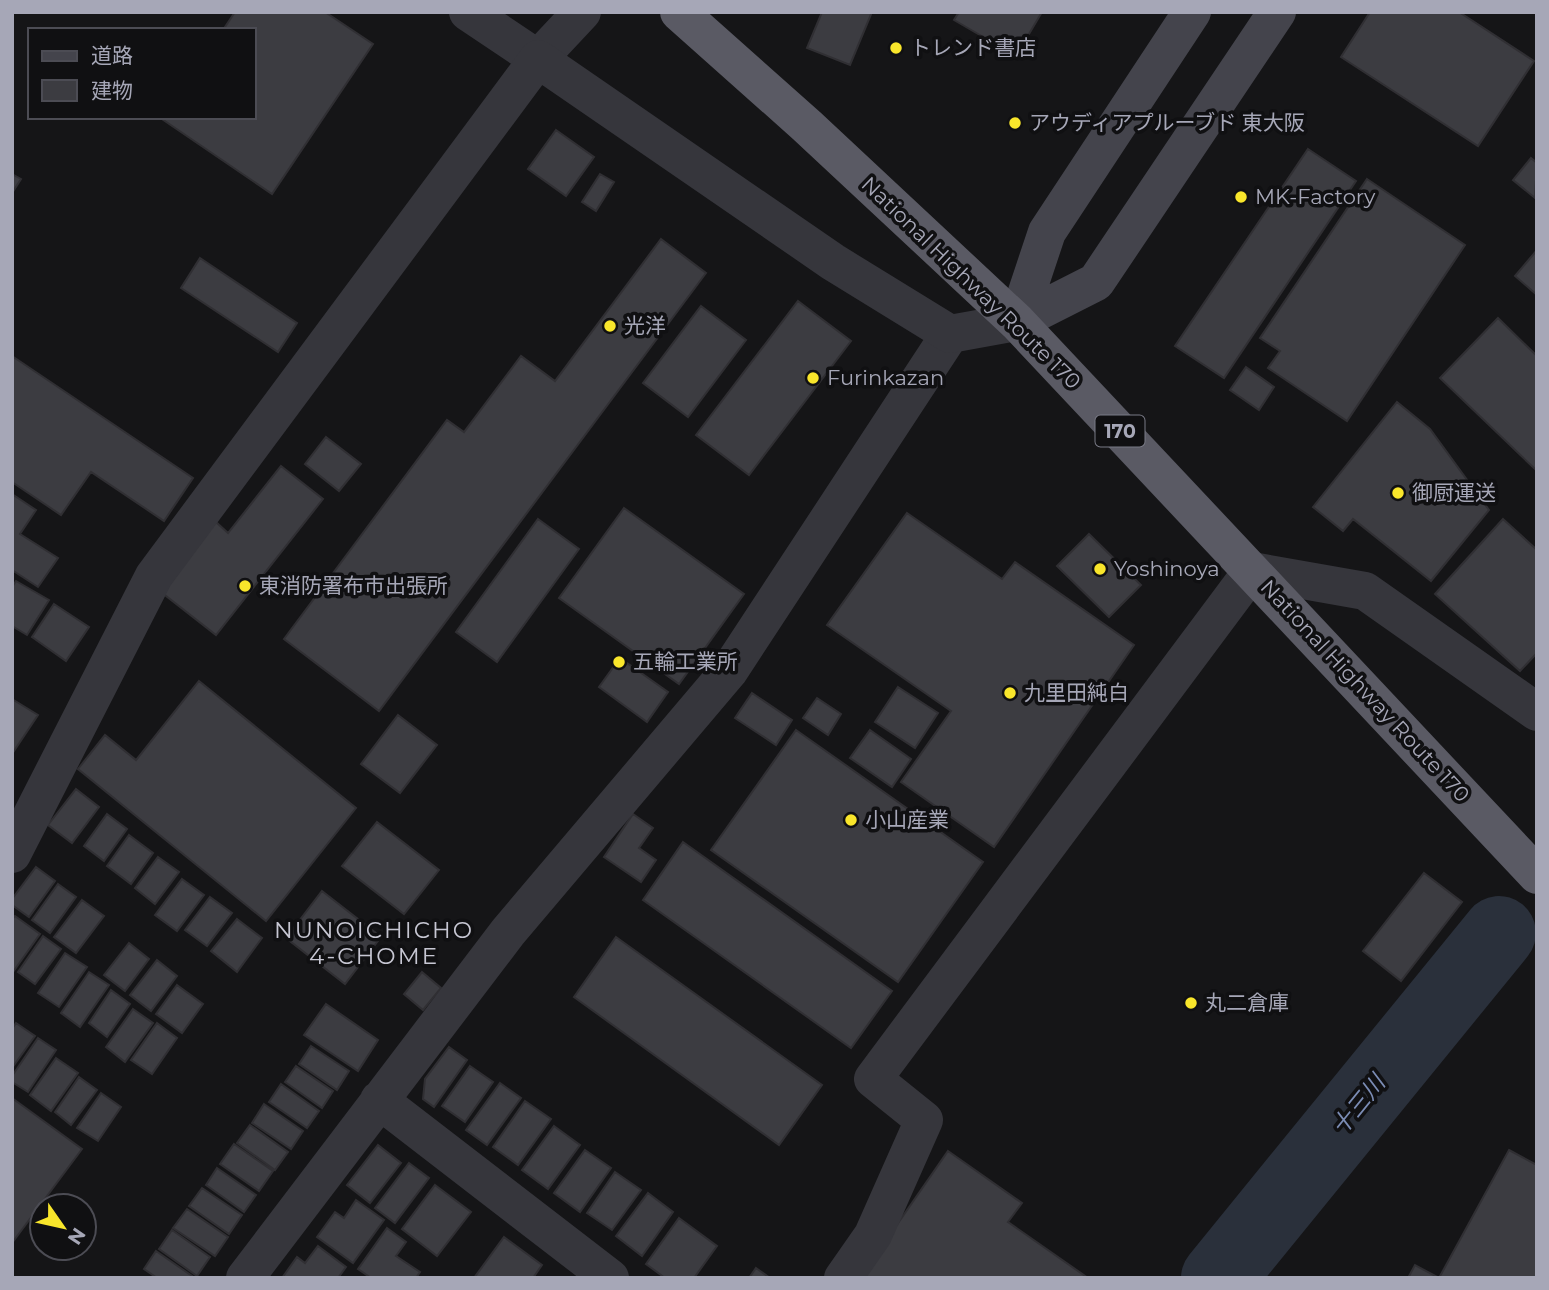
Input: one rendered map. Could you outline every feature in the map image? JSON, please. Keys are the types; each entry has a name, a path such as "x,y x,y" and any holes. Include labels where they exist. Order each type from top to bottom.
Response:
{"highway":[{"name":"National Highway Route 170","path":"679,12 807,126 1017,322 1537,875"}],"main road":[{"path":"1017,322 1047,232 1192,12"},
{"path":"1017,322 1096,282 1277,12"}],"street":[{"path":"468,12 834,262 950,334 1017,322"},
{"path":"12,854 154,576 538,60 582,12"},
{"path":"245,1278 508,932 729,671 950,334"},
{"path":"843,1278 873,1235 924,1120 873,1079 1252,571 1365,591 1537,712"},
{"path":"379,1100 610,1278"}],"building":[{"path":"235,12 325,12 373,44 272,194 162,119 256,119 256,28 224,28"},
{"path":"822,12 872,12 850,65 807,48"},
{"path":"959,12 1042,12 1016,56 954,20"},
{"path":"1370,12 1459,12 1534,61 1478,146 1341,57"},
{"path":"556,130 594,157 566,196 528,169"},
{"path":"1308,149 1356,181 1224,378 1175,346"},
{"path":"1531,158 1537,163 1535,198 1513,180"},
{"path":"12,174 21,179 12,193"},
{"path":"600,174 614,182 596,211 582,202"},
{"path":"1367,179 1465,245 1347,421 1268,368 1280,351 1260,338"},
{"path":"661,239 706,273 379,711 284,639 447,420 464,432 521,356 555,381"},
{"path":"1537,250 1537,295 1515,276"},
{"path":"200,258 297,323 278,352 181,288"},
{"path":"798,301 851,341 749,475 696,435"},
{"path":"701,306 746,340 688,417 643,383"},
{"path":"1498,318 1537,356 1537,471 1440,378"},
{"path":"12,356 193,478 164,521 91,472 61,515 12,482"},
{"path":"1246,367 1274,387 1259,410 1230,390"},
{"path":"1397,402 1430,429 1489,510 1431,581 1353,519 1343,531 1313,507"},
{"path":"326,437 361,464 339,491 305,464"},
{"path":"281,466 323,499 216,635 161,592 216,522 228,533"},
{"path":"12,494 36,510 20,534 58,558 38,587 12,570"},
{"path":"624,508 744,594 679,684 559,598"},
{"path":"907,513 1002,579 1015,562 1134,645 994,847 901,782 951,711 827,625"},
{"path":"538,519 579,549 497,662 456,632"},
{"path":"1503,519 1537,550 1537,653 1520,671 1435,594"},
{"path":"1089,534 1141,585 1109,617 1057,566"},
{"path":"16,581 49,600 27,635 12,626 12,587"},
{"path":"54,604 89,627 66,661 32,637"},
{"path":"620,658 668,692 647,722 599,687"},
{"path":"199,681 356,808 266,921 78,769 105,735 136,760"},
{"path":"898,687 938,713 915,748 875,722"},
{"path":"752,693 792,720 776,745 735,718"},
{"path":"817,698 841,714 828,735 803,718"},
{"path":"12,699 38,715 12,754"},
{"path":"398,715 437,745 400,793 361,764"},
{"path":"796,730 983,862 898,982 711,850"},
{"path":"870,730 911,759 892,787 850,758"},
{"path":"76,789 99,807 72,843 48,825"},
{"path":"107,814 127,829 104,861 84,846"},
{"path":"633,814 653,828 639,848 656,860 641,882 604,857"},
{"path":"377,822 439,870 404,914 342,866"},
{"path":"129,835 153,853 131,884 107,866"},
{"path":"683,842 892,991 851,1048 643,900"},
{"path":"158,857 179,872 155,904 135,888"},
{"path":"36,867 55,881 29,917 12,905 12,899"},
{"path":"1424,873 1462,902 1401,981 1363,951"},
{"path":"182,879 204,895 177,931 155,915"},
{"path":"58,884 76,897 50,933 32,920"},
{"path":"322,891 381,937 345,984 286,938"},
{"path":"210,897 232,913 207,946 185,930"},
{"path":"82,900 104,916 76,953 54,937"},
{"path":"15,916 40,934 13,972 12,919"},
{"path":"237,919 262,938 237,972 211,951"},
{"path":"43,936 61,949 35,984 18,972"},
{"path":"616,937 822,1085 779,1145 574,997"},
{"path":"129,943 149,959 125,991 104,975"},
{"path":"65,953 87,967 59,1007 38,993"},
{"path":"157,960 177,976 151,1011 130,995"},
{"path":"89,972 109,985 80,1027 61,1013"},
{"path":"422,972 441,988 423,1010 404,994"},
{"path":"177,985 203,1004 182,1033 156,1014"},
{"path":"111,990 130,1004 107,1037 89,1023"},
{"path":"326,1004 378,1040 358,1071 304,1035"},
{"path":"133,1009 153,1023 125,1062 106,1047"},
{"path":"16,1023 35,1036 12,1068 12,1029"},
{"path":"157,1023 177,1038 152,1074 131,1060"},
{"path":"38,1038 56,1050 28,1092 12,1082 12,1076"},
{"path":"311,1046 349,1071 337,1090 299,1064"},
{"path":"449,1047 467,1060 434,1107 423,1099 425,1079"},
{"path":"56,1058 78,1073 51,1111 30,1095"},
{"path":"296,1066 333,1091 322,1108 285,1082"},
{"path":"470,1066 493,1082 465,1122 442,1106"},
{"path":"79,1077 97,1090 71,1125 55,1112"},
{"path":"500,1083 521,1098 487,1145 466,1130"},
{"path":"281,1084 319,1111 307,1128 269,1102"},
{"path":"101,1093 121,1107 98,1141 77,1128"},
{"path":"12,1098 82,1149 50,1192 28,1192 28,1222 12,1243"},
{"path":"525,1101 551,1119 518,1165 493,1147"},
{"path":"264,1104 303,1131 291,1149 252,1123"},
{"path":"250,1125 288,1152 275,1170 237,1143"},
{"path":"554,1126 580,1145 548,1189 522,1170"},
{"path":"234,1144 273,1171 259,1191 220,1164"},
{"path":"378,1145 401,1163 370,1203 347,1185"},
{"path":"585,1150 611,1168 580,1212 554,1193"},
{"path":"1509,1150 1537,1165 1537,1278 1439,1278"},
{"path":"948,1151 1022,1203 1008,1222 1088,1278 860,1278"},
{"path":"409,1163 429,1178 395,1223 375,1208"},
{"path":"217,1168 256,1195 244,1212 206,1185"},
{"path":"615,1172 641,1190 612,1230 587,1213"},
{"path":"435,1185 471,1212 437,1256 402,1229"},
{"path":"202,1188 242,1215 229,1234 189,1206"},
{"path":"648,1193 673,1212 642,1256 616,1236"},
{"path":"356,1200 384,1220 353,1263 317,1237 335,1212 344,1218"},
{"path":"187,1209 228,1237 215,1256 173,1228"},
{"path":"679,1218 717,1246 694,1278 665,1278 646,1264"},
{"path":"387,1228 406,1242 396,1256 420,1272 416,1278 371,1278 358,1269"},
{"path":"172,1230 210,1257 197,1276 159,1249"},
{"path":"504,1237 542,1265 533,1278 474,1278"},
{"path":"318,1246 346,1267 338,1278 282,1278 297,1257 305,1263"},
{"path":"156,1251 195,1278 157,1278 144,1269"},
{"path":"1415,1265 1439,1278 1408,1278"},
{"path":"756,1268 770,1278 749,1278"}],"waterway":[{"name":"十三川","path":"1218,1278 1499,933"}],"place":[{"name":"トレンド書店","path":"896,48"},
{"name":"アウディアプルーブド 東大阪","path":"1015,123"},
{"name":"MK-Factory","path":"1241,197"},
{"name":"光洋","path":"610,326"},
{"name":"Furinkazan","path":"813,378"},
{"name":"御厨運送","path":"1398,493"},
{"name":"Yoshinoya","path":"1100,569"},
{"name":"東消防署布市出張所","path":"245,586"},
{"name":"五輪工業所","path":"619,662"},
{"name":"九里田純白","path":"1010,693"},
{"name":"小山産業","path":"851,820"},
{"name":"丸二倉庫","path":"1191,1003"}],"district":[{"name":"NUNOICHICHO 4-CHOME","path":"374,943"}]}
